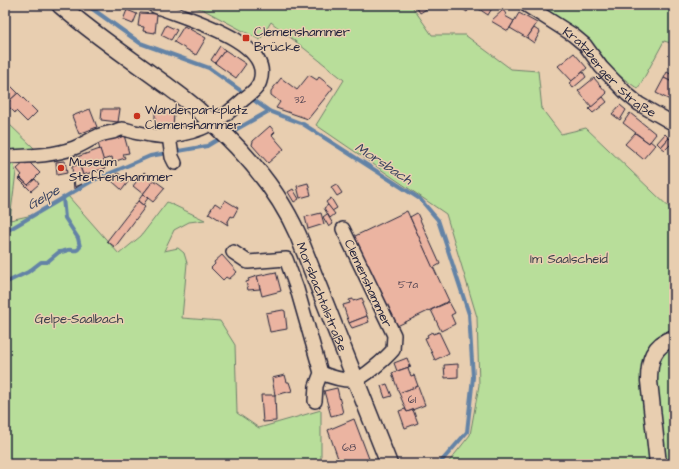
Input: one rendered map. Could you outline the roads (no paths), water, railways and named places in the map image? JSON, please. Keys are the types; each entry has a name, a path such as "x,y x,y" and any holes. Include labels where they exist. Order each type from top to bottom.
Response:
{"main road":[{"path":"60,5 198,109 217,127"},
{"name":"Morsbachtalstraße","path":"217,127 264,176 290,215 389,464"},
{"path":"658,464 649,370 651,359 656,348 664,341 674,338"}],"street":[{"path":"6,157 58,153 76,148 98,136 122,129 156,136 169,136 217,127 228,114 255,89 260,82 262,72 261,65 258,59 244,45 212,27 153,5"},
{"name":"Kratzberger Straße","path":"526,5 573,35 584,45 601,67 627,94 639,104 674,124"},
{"path":"169,136 174,160"},
{"name":"Clemenshammer","path":"343,229 394,334 393,350 381,363 355,380"},
{"path":"238,251 248,262 286,259 297,289 321,373 316,386 315,401"},
{"path":"321,373 335,378 355,380"}],"waterway":[{"name":"Morsbach","path":"87,5 140,43 209,68 269,111 303,124 420,199 438,220 469,314 473,377 467,432 439,464"},
{"name":"Gelpe","path":"228,134 269,111"},
{"name":"Gelpe","path":"5,232 92,181 150,156 207,146 222,137"},
{"path":"5,283 28,272 41,262 47,262 59,252 79,249 78,238 65,218 63,198"}],"place":[{"name":"Clemenshammer Brücke","path":"246,38"},
{"name":"Wanderparkplatz Clemenshammer","path":"137,116"},
{"name":"Museum Steffenshammer","path":"61,168"}],"park label":[{"name":"Im Saalscheid","path":"569,258"},
{"name":"Gelpe-Saalbach","path":"79,318"}]}
